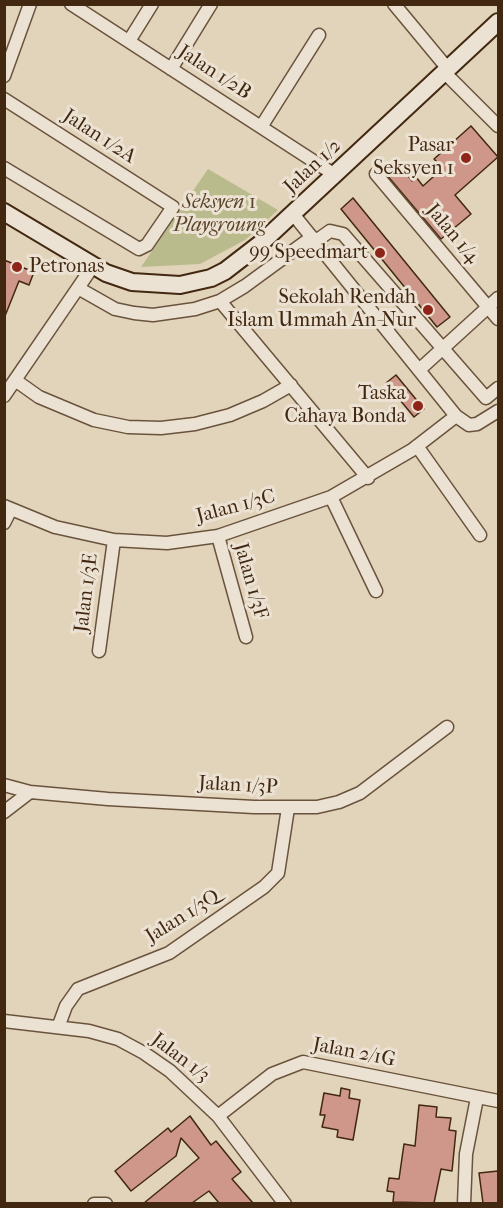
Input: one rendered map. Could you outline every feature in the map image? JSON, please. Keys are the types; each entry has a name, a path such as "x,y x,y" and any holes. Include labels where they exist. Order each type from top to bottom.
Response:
{"street":[{"path":"4,76 30,4"},
{"name":"Jalan 1/2B","path":"71,4 335,175"},
{"path":"129,41 153,4"},
{"path":"171,69 211,4"},
{"path":"394,4 446,71 498,126"},
{"name":"Jalan 1/2","path":"4,212 93,266 132,282 164,286 196,282 225,271 244,258 293,214 498,22"},
{"path":"261,127 319,35"},
{"name":"Jalan 1/2A","path":"4,99 173,207 147,245 139,249 4,168"},
{"name":"Jalan 1/4","path":"376,174 498,319"},
{"path":"293,214 456,416 469,425 477,424 498,411"},
{"path":"78,288 116,309 153,315 195,309 220,301 314,239 330,231 343,234 486,398 498,388"},
{"path":"4,396 93,266"},
{"path":"419,370 498,298"},
{"path":"220,301 368,478"},
{"path":"15,380 39,397 85,417 128,427 161,428 195,424 230,415 263,401 291,385"},
{"name":"Jalan 1/3C","path":"8,507 55,527 114,540 167,543 218,536 332,497 368,478 417,446 456,416"},
{"path":"417,446 480,535"},
{"path":"332,497 376,591"},
{"path":"4,523 8,507"},
{"name":"Jalan 1/3F","path":"218,536 246,637"},
{"name":"Jalan 1/3E","path":"99,651 114,540"},
{"name":"Jalan 1/3P","path":"4,785 30,792 288,808 317,807 339,802 360,793 447,727"},
{"path":"4,812 30,792"},
{"name":"Jalan 1/3Q","path":"59,1026 66,1006 78,989 169,953 264,887 278,873 288,808"},
{"name":"Jalan 1/3","path":"4,1021 59,1026 118,1040 144,1053 170,1071 218,1116 285,1203"},
{"name":"Jalan 2/1G","path":"218,1116 272,1074 303,1062 498,1101"},
{"path":"464,1203 466,1154 477,1098"},
{"path":"94,1203 106,1203"}],"green space":[{"name":"Seksyen 1 Playgroung","path":"208,169 278,210 245,240 200,264 141,267"}],"building":[{"path":"471,126 498,157 455,195 471,214 441,239 386,174 395,166 403,175 406,173 412,181 416,177 423,186 443,168 434,159"},
{"path":"353,198 450,317 437,327 341,209"},
{"path":"4,260 34,272 29,285 19,281 5,316"},
{"path":"396,375 424,409 414,417 386,383"},
{"path":"341,1088 350,1090 349,1098 360,1100 353,1140 337,1137 338,1130 322,1127 325,1115 320,1115 324,1093 340,1096"},
{"path":"419,1105 437,1107 436,1117 451,1118 449,1130 456,1131 452,1171 441,1169 434,1203 393,1202 394,1192 387,1191 389,1178 399,1179 404,1144 415,1146"},
{"path":"190,1116 211,1145 216,1141 241,1172 232,1179 253,1203 219,1203 209,1191 192,1203 144,1203 199,1158 181,1138 176,1156 131,1191 115,1171 168,1128 171,1132"},
{"path":"498,1171 498,1203 483,1203 479,1173"}],"place":[{"name":"Pasar Seksyen 1","path":"466,158"},
{"name":"99 Speedmart","path":"380,253"},
{"name":"Petronas","path":"17,267"},
{"name":"Sekolah Rendah Islam Ummah An-Nur","path":"428,310"},
{"name":"Taska Cahaya Bonda","path":"418,406"}]}
